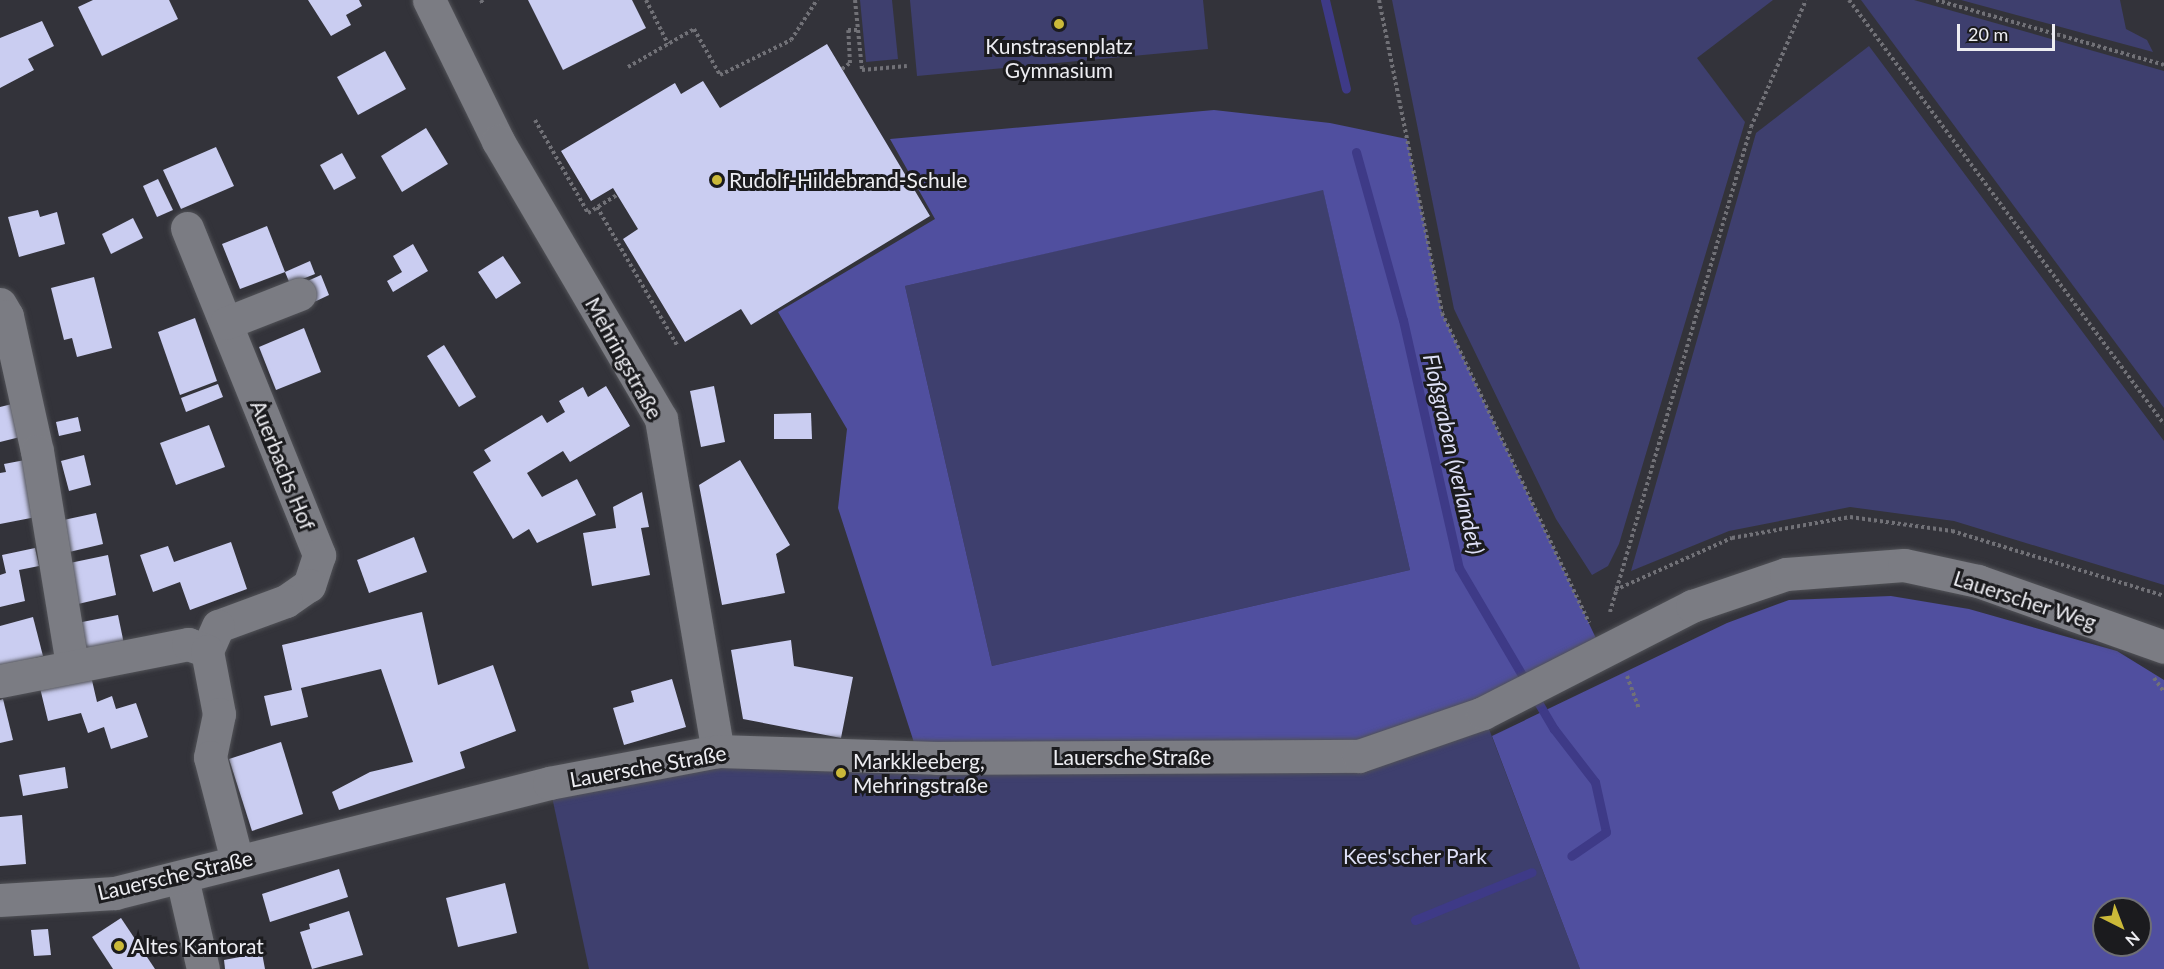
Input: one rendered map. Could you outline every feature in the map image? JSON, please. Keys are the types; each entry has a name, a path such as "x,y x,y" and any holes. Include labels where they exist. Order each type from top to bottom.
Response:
{"street":[{"name":"Mehringstraße","path":"429,0 498,141 661,420 718,751"},
{"name":"Auerbachs Hof","path":"188,228 319,555 309,585 286,601 218,626 207,651"},
{"path":"226,323 300,294"},
{"path":"0,304 7,316 36,451 72,664"},
{"name":"Lauerscher Weg","path":"1582,663 1692,606 1786,574 1904,565 1978,581 2164,647"},
{"path":"0,681 72,664 188,644 207,651 219,714 210,757 237,861"},
{"name":"Lauersche Straße","path":"0,900 115,893 182,878 237,861 549,783 718,751 937,758 1359,756 1483,713 1582,663"},
{"path":"182,878 203,969"}],"path":[{"path":"646,0 668,44"},
{"path":"628,67 694,29 720,75 790,40 817,0"},
{"path":"855,0 862,70 908,66"},
{"path":"1379,0 1442,314 1582,663"},
{"path":"1582,663 1614,590 1751,127 1806,0"},
{"path":"1849,0 2164,424"},
{"path":"1936,0 2164,65"},
{"path":"842,69 850,63 848,30 858,30"},
{"path":"535,120 588,213 617,195"},
{"path":"597,207 678,345"}],"green space":[{"path":"860,0 892,0 898,59 866,62"},
{"name":"Kunstrasenplatz Gymnasium","path":"910,0 1203,0 1208,49 917,76"},
{"path":"1392,0 1773,0 1697,58 1745,122 1619,544 1608,566 1592,575 1556,519 1454,309"},
{"path":"1861,0 1914,0 2164,71 2164,408"},
{"path":"1961,0 2120,0 2126,29 2147,40 2153,52"},
{"path":"1869,46 2164,441 2164,585 1954,521 1850,507 1729,531 1631,571 1756,133"},
{"path":"1323,189 1410,570 992,666 905,286"},
{"name":"Kees'scher Park","path":"1483,713 1580,969 589,969 549,783 718,751"}],"shaded area":[{"path":"1214,110 1330,123 1407,139 1442,313 1602,651 1359,756 919,758 838,508 847,429 778,312 935,219 890,139","holes":["1323,190 1410,570 992,666 905,286"]},
{"path":"1891,596 1969,609 2117,651 2164,680 2164,969 1580,969 1492,736 1727,623 1789,600"}],"building":[{"path":"93,0 169,0 178,19 102,56 78,7"},
{"path":"308,0 359,0 362,6 346,15 351,25 331,36"},
{"path":"528,0 632,0 646,28 563,70"},
{"path":"42,21 54,46 28,59 34,70 0,88 0,38"},
{"path":"827,44 930,216 751,325 741,309 685,342 623,239 638,229 613,188 591,201 561,151 675,83 681,94 703,81 720,108"},
{"path":"385,51 406,89 358,115 337,77"},
{"path":"426,128 448,164 402,192 381,156"},
{"path":"216,147 234,186 181,209 163,170"},
{"path":"342,153 356,178 334,190 320,165"},
{"path":"158,179 173,210 157,217 143,186"},
{"path":"38,210 40,217 57,212 65,244 19,257 8,217"},
{"path":"133,218 143,238 111,254 102,234"},
{"path":"267,226 285,272 240,289 222,244"},
{"path":"413,244 428,271 393,292 387,281 402,272 393,256"},
{"path":"503,256 521,283 496,299 478,272"},
{"path":"310,261 315,274 290,284 285,272"},
{"path":"321,275 329,295 312,303 303,283"},
{"path":"94,277 112,348 77,357 72,338 64,340 51,288"},
{"path":"195,318 217,381 180,395 158,332"},
{"path":"304,328 321,372 276,390 259,347"},
{"path":"444,345 476,397 459,407 427,356"},
{"path":"218,384 223,397 186,412 181,398"},
{"path":"606,386 630,426 570,462 563,451 527,473 542,497 577,479 596,515 537,543 529,529 513,539 473,472 491,461 484,450 542,415 547,423 565,412 559,401 583,387 588,397"},
{"path":"714,386 725,442 701,447 690,391"},
{"path":"16,403 24,436 0,442 0,407"},
{"path":"811,413 812,439 774,439 774,414"},
{"path":"78,417 81,431 59,436 56,422"},
{"path":"209,425 225,467 176,485 160,443"},
{"path":"84,455 91,485 69,491 61,461"},
{"path":"25,460 36,517 0,524 0,473 6,472 4,464"},
{"path":"740,460 790,545 776,554 785,593 722,605 699,485"},
{"path":"642,492 649,527 641,528 650,575 592,586 583,533 616,528 613,507"},
{"path":"96,513 103,544 65,553 59,521"},
{"path":"414,537 427,572 369,593 357,560"},
{"path":"231,542 247,589 190,610 180,582 153,592 140,555 168,546 174,562"},
{"path":"35,548 39,566 19,570 25,601 0,607 0,575 6,573 2,555"},
{"path":"108,555 116,595 74,605 65,564"},
{"path":"422,612 438,685 493,665 516,731 460,752 465,768 339,810 332,792 370,772 413,762 381,669 301,688 308,717 271,726 264,696 292,690 282,645"},
{"path":"118,615 124,644 84,653 77,623"},
{"path":"33,617 43,656 0,667 0,626"},
{"path":"791,640 794,666 853,677 841,738 743,719 731,650"},
{"path":"91,676 97,702 112,696 116,709 136,703 148,737 111,749 104,727 88,733 81,713 48,721 40,688"},
{"path":"672,679 686,727 624,745 613,708 634,702 631,691"},
{"path":"3,699 13,740 0,743 0,700"},
{"path":"281,742 303,814 252,831 229,759"},
{"path":"65,767 68,788 23,796 19,775"},
{"path":"22,815 26,864 0,866 0,817"},
{"path":"339,869 348,897 270,922 262,894"},
{"path":"505,883 517,933 458,947 446,898"},
{"path":"349,911 363,955 312,969 300,932 310,929 309,924"},
{"name":"Altes Kantorat","path":"121,918 155,969 113,969 92,937"},
{"path":"48,929 51,955 34,956 31,930"},
{"path":"262,953 265,969 225,969 224,960"}],"waterway":[{"name":"Floßgraben (verlandet)","path":"1325,0 1346,89"},
{"name":"Floßgraben (verlandet)","path":"1356,152 1403,320 1459,568 1554,729 1595,782 1606,832 1571,856"},
{"path":"1415,920 1532,872"}],"place":[{"name":"Kunstrasenplatz Gymnasium","path":"1059,24"},
{"name":"Rudolf-Hildebrand-Schule","path":"717,180"},
{"name":"Markkleeberg, Mehringstraße","path":"841,773"},
{"name":"Altes Kantorat","path":"119,946"}]}
